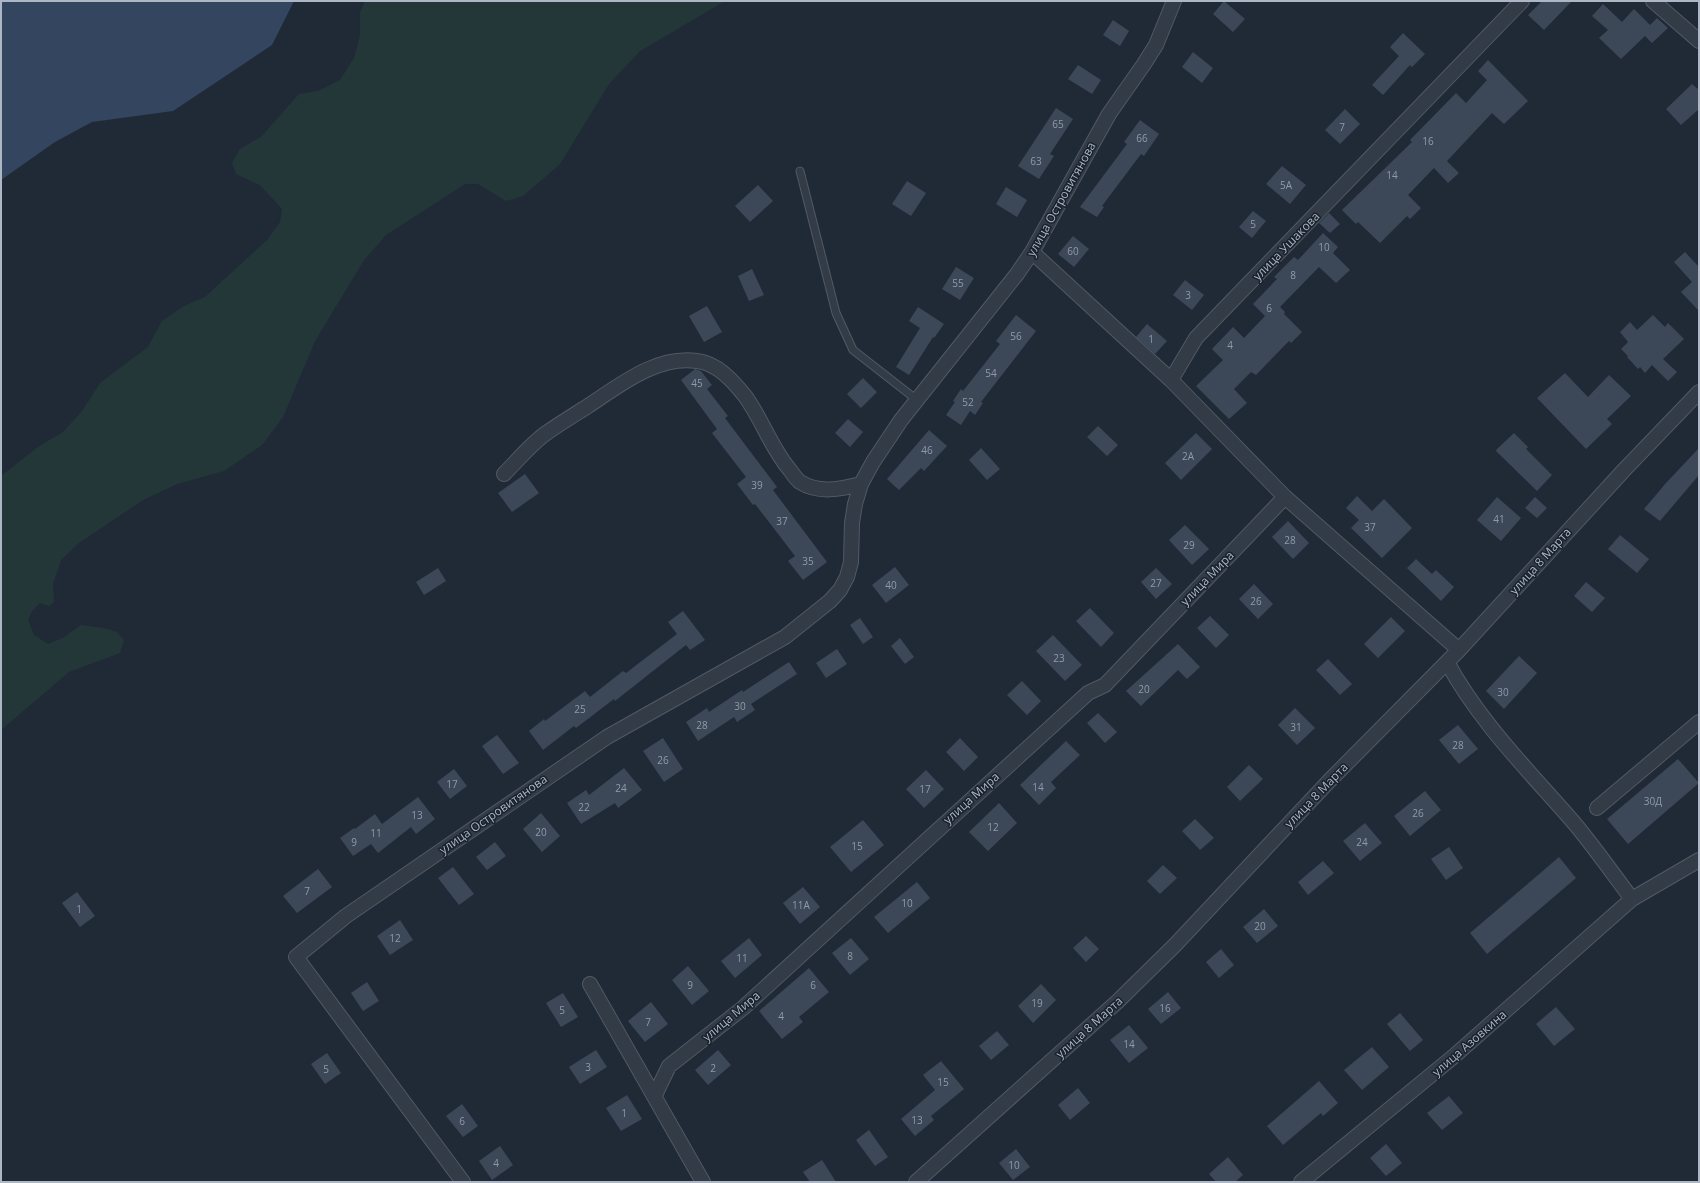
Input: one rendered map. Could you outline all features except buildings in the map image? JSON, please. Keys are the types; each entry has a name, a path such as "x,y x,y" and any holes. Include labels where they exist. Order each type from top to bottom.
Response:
{"street":[{"name":"улица Островитянова","path":"463,1182 296,957 346,916 607,737 785,636 830,601 840,590 847,577 851,562 852,523 861,484 887,439 1017,274 1032,252 1106,120 1156,45 1174,1"},
{"name":"улица Ушакова","path":"1171,380 1196,338 1522,1"},
{"path":"1653,1 1699,41"},
{"path":"1032,252 1171,380 1285,496 1459,650"},
{"path":"504,474 544,435 632,378 656,367 671,362 684,360 699,361 711,365 721,371 733,382 745,396 783,462 799,481 815,489 837,489 861,484"},
{"name":"улица 8 Марта","path":"916,1182 1117,1002 1175,945 1330,780 1459,650 1625,468 1699,392"},
{"name":"улица Мира","path":"655,1096 669,1066 743,1008 1083,697 1105,685 1285,496"},
{"path":"1447,662 1476,709 1576,826 1632,899"},
{"path":"1597,808 1699,722"},
{"name":"улица Азовкина","path":"1301,1182 1453,1057 1632,899 1699,860"},
{"path":"590,984 703,1182"}],"lane":[{"path":"800,171 836,313 853,350 917,400"}],"green space":[{"path":"365,1 725,1 640,51 609,84 560,164 523,196 506,201 478,184 465,184 386,235 364,260 315,341 283,417 262,445 224,471 177,484 143,500 79,543 61,560 53,584 54,602 49,606 40,603 32,611 28,620 34,635 48,644 63,638 81,625 103,628 117,632 124,640 120,653 69,672 1,730 1,476 38,447 63,432 83,410 100,383 148,347 162,321 184,306 205,297 267,240 280,222 282,209 260,185 236,174 232,163 240,149 261,137 299,94 318,91 340,80 354,58 360,36 360,12"}],"water":[{"path":"1,1 294,1 272,45 173,111 92,122 55,142 1,180"}]}
